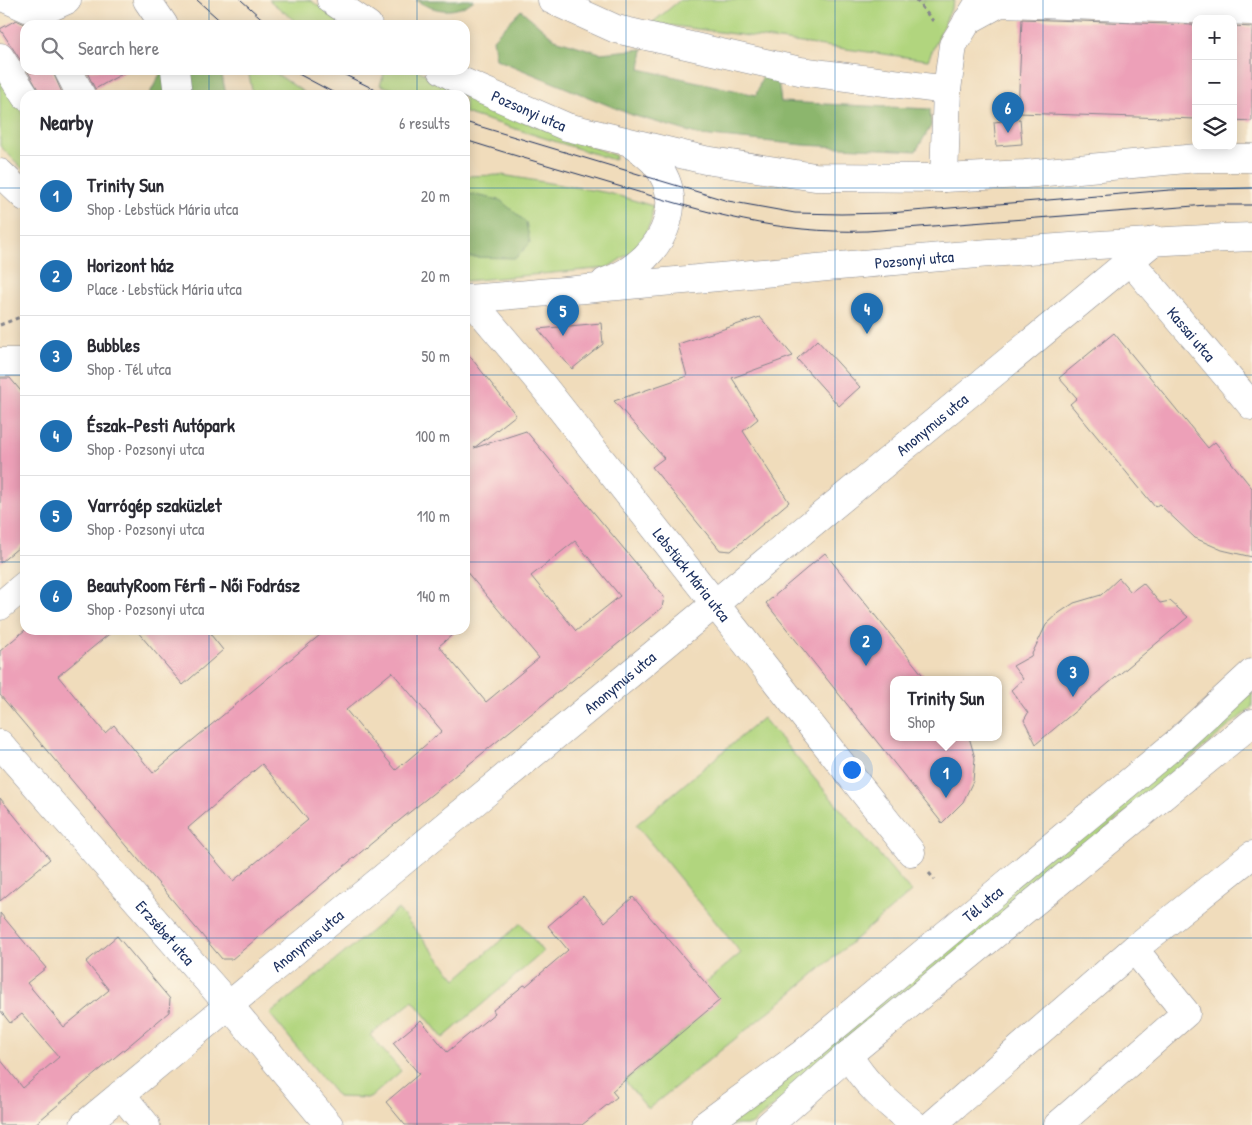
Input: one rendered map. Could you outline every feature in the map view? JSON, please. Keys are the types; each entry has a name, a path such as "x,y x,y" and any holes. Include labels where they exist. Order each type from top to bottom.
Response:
{"street":[{"path":"9,0 41,19 67,0"},
{"path":"147,0 161,20"},
{"path":"330,0 360,20"},
{"path":"552,0 616,29 800,71 947,90"},
{"path":"944,178 947,90 953,45 974,11 1000,3 1252,11"},
{"path":"0,57 21,90"},
{"path":"71,75 78,90"},
{"path":"175,75 177,90"},
{"name":"Pozsonyi utca","path":"450,75 558,123 705,160 777,172 852,178 944,178 1025,174 1197,158 1252,158"},
{"name":"Pozsonyi utca","path":"577,291 610,280 634,268 652,251 666,224 669,195 666,177 648,154 620,138"},
{"path":"0,173 20,192"},
{"name":"Pozsonyi utca","path":"470,299 577,291 1043,248 1155,240 1252,237"},
{"name":"Anonymus utca","path":"84,1125 228,1004 1131,262 1155,240"},
{"name":"Kassai utca","path":"1131,262 1252,406"},
{"name":"Lebstück Mária utca","path":"470,301 539,381 912,852"},
{"path":"0,362 20,362"},
{"path":"0,606 20,589"},
{"name":"Tél utca","path":"705,1125 817,1041 1176,744 1252,673"},
{"name":"Tél utca","path":"769,1125 848,1056 1252,723"},
{"name":"Erzsébet utca","path":"0,744 228,1004 329,1125"},
{"path":"932,1125 1134,950 1252,855"},
{"path":"1058,1125 1186,1013 1134,950"},
{"path":"848,1056 872,1090 915,1125"},
{"path":"121,1094 146,1125"}],"path":[{"path":"0,325 20,317"}],"green space":[{"path":"269,0 310,0 339,20 294,20"},
{"path":"416,0 474,0 460,8 445,10 430,7"},
{"path":"680,0 955,0 928,60 652,23"},
{"path":"521,10 555,39 600,53 643,49 640,69 756,95 764,72 777,72 781,102 930,109 931,126 916,151 804,145 700,135 632,115 496,59 493,39"},
{"path":"0,74 20,109 20,166 0,146"},
{"path":"159,75 222,75 225,90 152,90"},
{"path":"249,75 278,75 301,90 252,90"},
{"path":"384,75 427,75 454,90 396,90 380,85"},
{"path":"470,97 523,121 616,156 614,160 470,115"},
{"path":"502,175 609,193 653,206 651,221 639,247 607,268 470,281 470,176"},
{"path":"470,194 500,200 526,222 530,243 516,258 470,257"},
{"path":"1252,690 1252,707 751,1125 717,1125"},
{"path":"763,718 911,892 782,1001 648,1109 625,1081 719,1000 705,983 741,953 636,825"},
{"path":"398,909 456,979 521,923 543,952 443,1038 413,1001 370,1035 401,1071 370,1098 338,1097 270,1014"}],"building":[{"path":"1022,19 1192,25 1192,119 1018,113"},
{"path":"16,20 20,22 20,59 0,29"},
{"path":"1237,26 1252,27 1252,121 1237,120"},
{"path":"30,75 54,75 61,90 38,90"},
{"path":"88,75 120,75 95,89"},
{"path":"1020,119 1022,144 996,146 994,122"},
{"path":"760,317 793,356 732,378 758,419 743,431 789,502 731,551 720,550 652,467 664,458 614,401 687,376 678,344"},
{"path":"601,323 603,344 572,369 538,329"},
{"path":"1114,333 1208,448 1215,442 1252,488 1252,557 1222,550 1195,538 1159,504 1155,507 1070,404 1077,398 1059,378"},
{"path":"817,340 860,387 839,406 797,359"},
{"path":"470,356 516,415 474,448 526,431 664,597 662,608 232,959 222,959 0,695 0,651 20,634 108,635 58,676 105,733 114,725 153,773 320,635 452,635 439,646 486,702 539,658 470,576","holes":["575,541 620,596 576,631 531,576","392,672 442,731 396,770 346,710","262,764 308,820 233,881 188,828"]},
{"path":"0,378 10,378 20,390 20,546 0,563"},
{"path":"825,553 924,676 890,676 890,741 970,741 975,758 973,781 963,802 942,823 766,603"},
{"path":"1119,578 1131,592 1143,583 1160,603 1170,601 1188,617 1036,744 1024,720 1028,713 1011,690 1023,679 1013,666 1031,656 1046,625 1059,613 1074,603 1101,595"},
{"path":"140,635 211,635 223,650 183,685"},
{"path":"0,798 50,859 0,901"},
{"path":"583,896 605,922 633,897 720,1000 612,1091 617,1097 582,1125 405,1125 386,1102 419,1074 393,1043 421,1020 447,1052 495,1013 493,1010 524,985 526,986 568,950 548,926"},
{"path":"0,913 46,968 27,983 64,1027 109,990 86,962 117,936 170,999 169,1012 34,1125 0,1125 0,1059 23,1088 59,1057 22,1014 10,1023 0,1010"}],"tram line":[{"path":"197,0 219,20"},
{"path":"241,0 263,20"},
{"path":"300,75 329,90"},
{"path":"345,75 376,90"},
{"path":"470,124 728,201 795,213 889,213 1170,190 1252,188"},
{"path":"470,142 715,213 744,220 803,229 867,231 1207,205 1252,205"}],"place":[{"name":"BeautyRoom Férfi - Női Fodrász","path":"1008,133"},
{"name":"Észak-Pesti Autópark","path":"867,334"},
{"name":"Varrógép szaküzlet","path":"563,336"},
{"name":"Horizont ház","path":"866,666"},
{"name":"Bubbles","path":"1073,697"},
{"name":"Trinity Sun","path":"946,798"}]}
